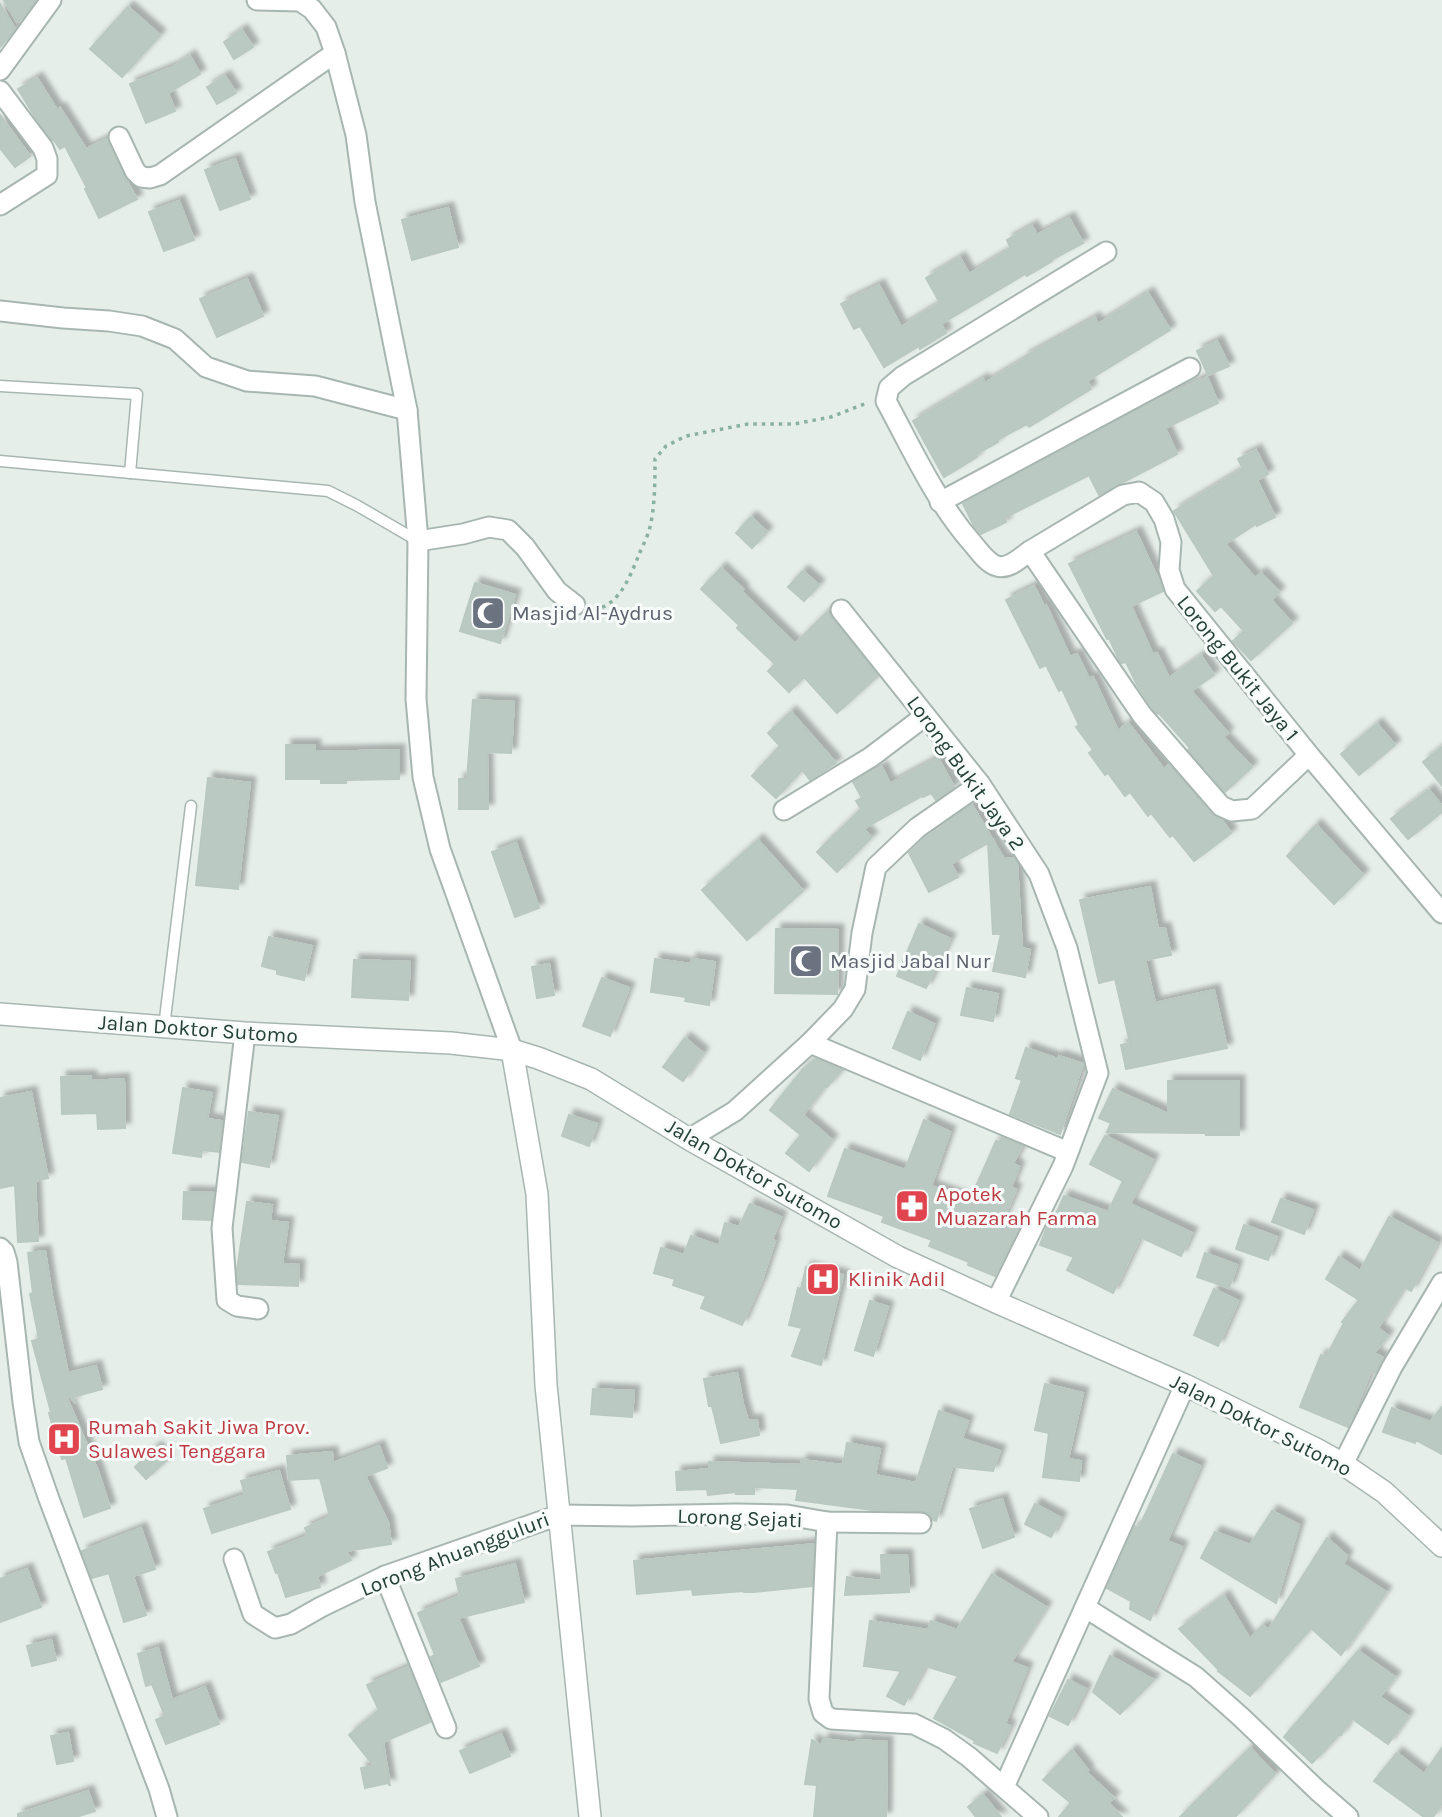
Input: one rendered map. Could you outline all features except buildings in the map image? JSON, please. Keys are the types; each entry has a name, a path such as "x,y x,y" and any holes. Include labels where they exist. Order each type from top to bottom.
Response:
{"street":[{"path":"0,70 51,0"},
{"path":"257,0 300,1 312,9 326,27 356,135 365,202 407,410 418,541 416,699 424,777 440,849 512,1050 537,1194 546,1385 590,1817"},
{"path":"119,136 135,171 141,177 160,175 335,53"},
{"path":"0,91 43,148 47,159 47,175 0,205"},
{"path":"1106,252 903,376 889,388 886,401 940,502 1190,368"},
{"path":"0,311 142,326 175,339 206,368 247,381 315,386 407,410"},
{"name":"Lorong Bukit Jaya 1","path":"940,502 985,558 998,566 1008,566 1123,495 1139,492 1154,502 1164,519 1171,542 1169,570 1175,589 1309,755 1442,913"},
{"path":"418,541 489,527 508,530 525,547 557,591 575,605"},
{"path":"1037,546 1142,715 1222,806 1232,811 1252,809 1309,755"},
{"name":"Lorong Bukit Jaya 2","path":"841,611 980,784 1039,874 1067,948 1098,1073 1063,1166 996,1302"},
{"path":"783,810 871,757 925,716"},
{"path":"689,1139 735,1111 843,1010 856,989 862,933 876,867 917,828 980,784"},
{"name":"Jalan Doktor Sutomo","path":"0,1014 164,1028 414,1041 512,1050 591,1079 689,1139 898,1257 1185,1385 1343,1464 1384,1492 1442,1546"},
{"path":"245,1033 222,1228 227,1300 237,1306 258,1309"},
{"path":"810,1042 1068,1152"},
{"path":"0,1248 7,1262 29,1443 159,1789 167,1817"},
{"path":"1343,1464 1392,1367 1442,1283"},
{"path":"1004,1787 1185,1385"},
{"name":"Lorong Sejati","path":"559,1515 787,1515 827,1522 921,1523"},
{"name":"Lorong Ahuangguluri","path":"234,1559 253,1614 275,1628 291,1624 385,1576 559,1515"},
{"path":"827,1522 819,1699 823,1713 831,1719 914,1724 944,1739 969,1757 1038,1817"},
{"path":"385,1576 446,1728"},
{"path":"1086,1608 1196,1677 1349,1817"}],"lane":[{"path":"0,386 137,394 130,473"},
{"path":"0,461 328,491 418,541"},
{"path":"164,1028 191,806"}],"path":[{"path":"575,605 587,611 603,608 616,598 629,578 649,531 655,487 655,459 666,446 686,436 748,424 794,424 831,417 878,400 886,401"}],"place":[{"name":"Masjid Al-Aydrus","path":"488,613"},
{"name":"Masjid Jabal Nur","path":"806,961"},
{"name":"Apotek Muazarah Farma","path":"912,1206"},
{"name":"Klinik Adil","path":"823,1279"},
{"name":"Rumah Sakit Jiwa Prov. Sulawesi Tenggara","path":"64,1439"}]}
